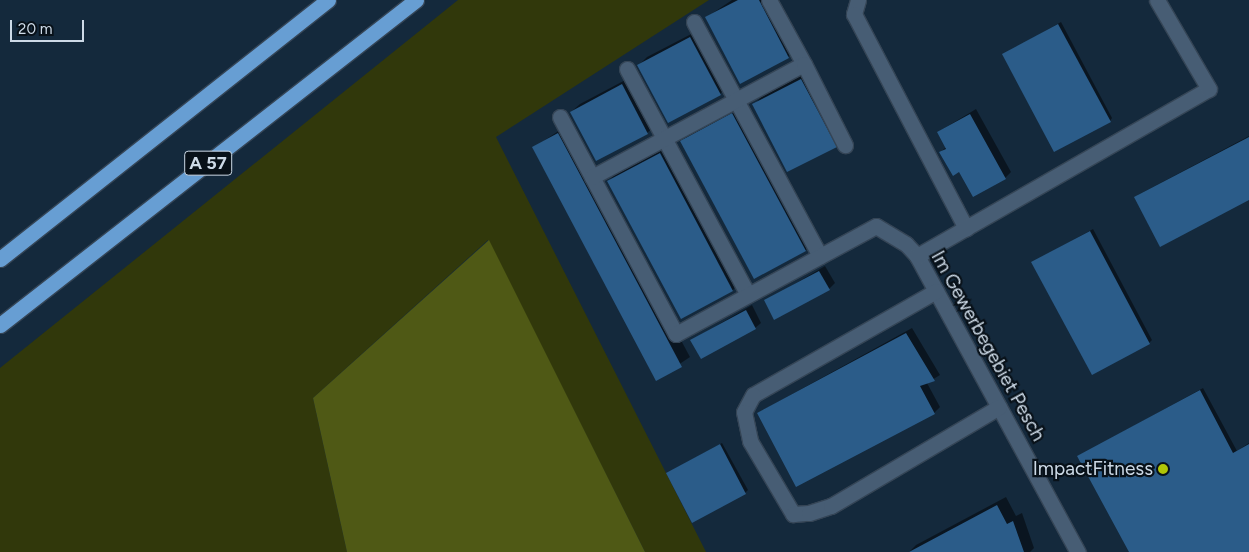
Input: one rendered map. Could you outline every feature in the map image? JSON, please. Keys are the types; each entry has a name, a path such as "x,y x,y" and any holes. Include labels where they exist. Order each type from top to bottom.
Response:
{"highway":[{"name":"A 57","path":"0,259 328,0"},
{"name":"A 57","path":"0,325 416,0"}],"street":[{"path":"769,0 845,145"},
{"path":"858,0 854,14 966,228"},
{"path":"917,256 1209,88 1158,0"},
{"path":"560,118 676,334 820,256 694,22"},
{"path":"592,177 804,64"},
{"path":"627,69 748,295"},
{"name":"Im Gewerbegebiet Pesch","path":"820,256 876,226 906,244 917,256 1074,551"},
{"path":"936,291 754,395 744,412 750,441 793,514 809,513 831,506 999,407"}],"shaded area":[{"path":"458,0 709,0 496,137 706,552 645,552 488,240 313,398 347,552 0,552 0,368"},
{"path":"489,240 645,552 347,552 313,398"}],"building":[{"path":"738,0 759,0 789,58 740,84 705,17"},
{"path":"1058,24 1111,122 1054,152 1002,54"},
{"path":"690,37 721,95 668,123 637,65"},
{"path":"801,79 837,147 787,172 752,104"},
{"path":"622,84 648,134 596,161 570,112"},
{"path":"732,113 806,251 754,279 680,141"},
{"path":"970,114 1006,179 973,197 959,172 953,176 939,152 946,149 937,132"},
{"path":"558,133 682,367 656,381 532,147"},
{"path":"1249,137 1249,200 1160,247 1134,197"},
{"path":"660,153 733,291 681,319 607,181"},
{"path":"1090,231 1150,344 1092,375 1031,262"},
{"path":"819,271 830,290 774,320 764,300"},
{"path":"746,310 756,329 701,359 690,340"},
{"path":"906,333 935,381 920,386 935,414 796,487 757,413"},
{"name":"ImpactFitness","path":"1200,390 1233,453 1249,444 1249,552 1129,552 1077,456"},
{"path":"720,444 746,494 692,523 666,473"},
{"path":"997,505 1007,524 1013,521 1024,552 909,552"}],"place":[{"name":"ImpactFitness","path":"1163,469"}]}
